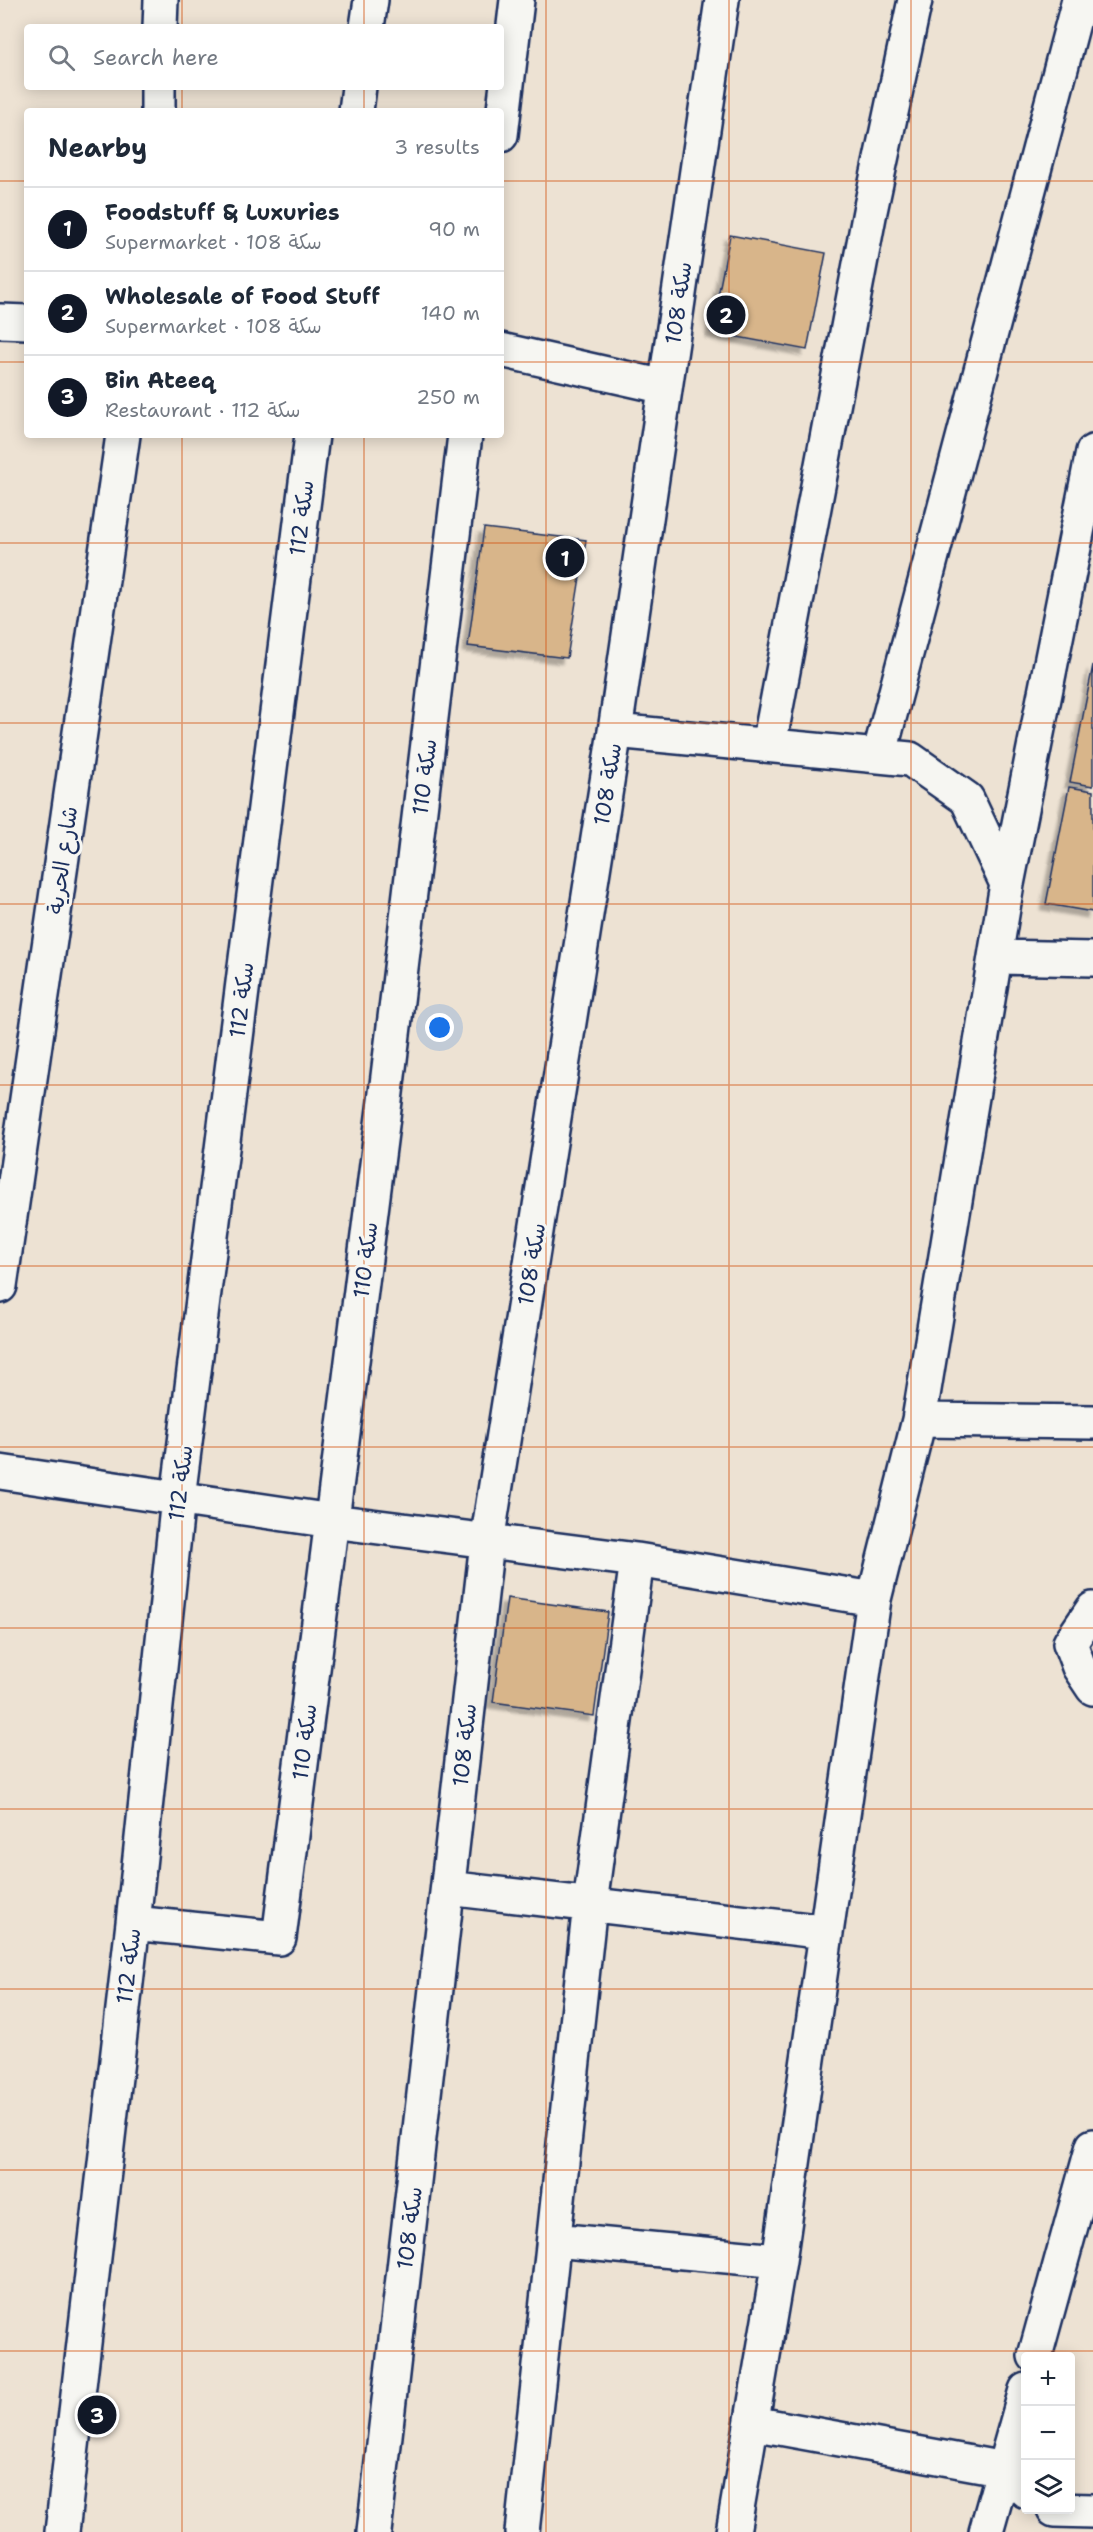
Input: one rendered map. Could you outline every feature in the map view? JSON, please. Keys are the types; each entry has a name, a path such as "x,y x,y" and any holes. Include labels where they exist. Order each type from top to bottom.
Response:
{"street":[{"path":"160,24 161,0"},
{"path":"367,24 371,0"},
{"path":"504,110 517,0"},
{"name":"سكة 108","path":"374,2532 487,1542 615,730 722,0"},
{"path":"769,745 870,211 915,0"},
{"path":"879,756 1079,0"},
{"path":"158,90 158,108"},
{"path":"356,108 359,90"},
{"path":"0,321 24,322"},
{"path":"504,351 665,387"},
{"name":"شارع الحرية","path":"0,1286 123,438"},
{"name":"سكة 112","path":"62,2532 133,1923 178,1498 312,438"},
{"name":"سكة 110","path":"133,1923 279,1938 465,438"},
{"path":"733,2532 779,2261 874,1599 919,1420 1007,884 1093,452"},
{"path":"615,730 910,759 967,799 1007,884"},
{"path":"995,957 1093,959"},
{"path":"919,1420 1093,1422"},
{"path":"0,1472 332,1521 637,1560 874,1599"},
{"path":"522,2532 590,1904 637,1560"},
{"path":"1093,1609 1070,1643 1079,1667 1093,1688"},
{"path":"448,1888 826,1932"},
{"path":"1036,2352 1093,2146"},
{"path":"554,2240 779,2261"},
{"path":"986,2532 1015,2480 1024,2406"},
{"path":"752,2423 1015,2480"},
{"path":"1075,2511 1093,2511"},
{"path":"1084,2532 1093,2522"}],"building":[{"path":"730,235 826,253 807,350 711,332"},
{"path":"484,528 586,540 567,658 468,646"},
{"path":"1093,665 1093,786 1070,782"},
{"path":"1069,787 1093,791 1093,912 1046,904"},
{"path":"507,1598 608,1612 594,1716 493,1702"}],"place":[{"name":"Wholesale of Food Stuff","path":"726,315"},
{"name":"Foodstuff & Luxuries","path":"565,558"},
{"name":"Bin Ateeq","path":"97,2415"}]}
